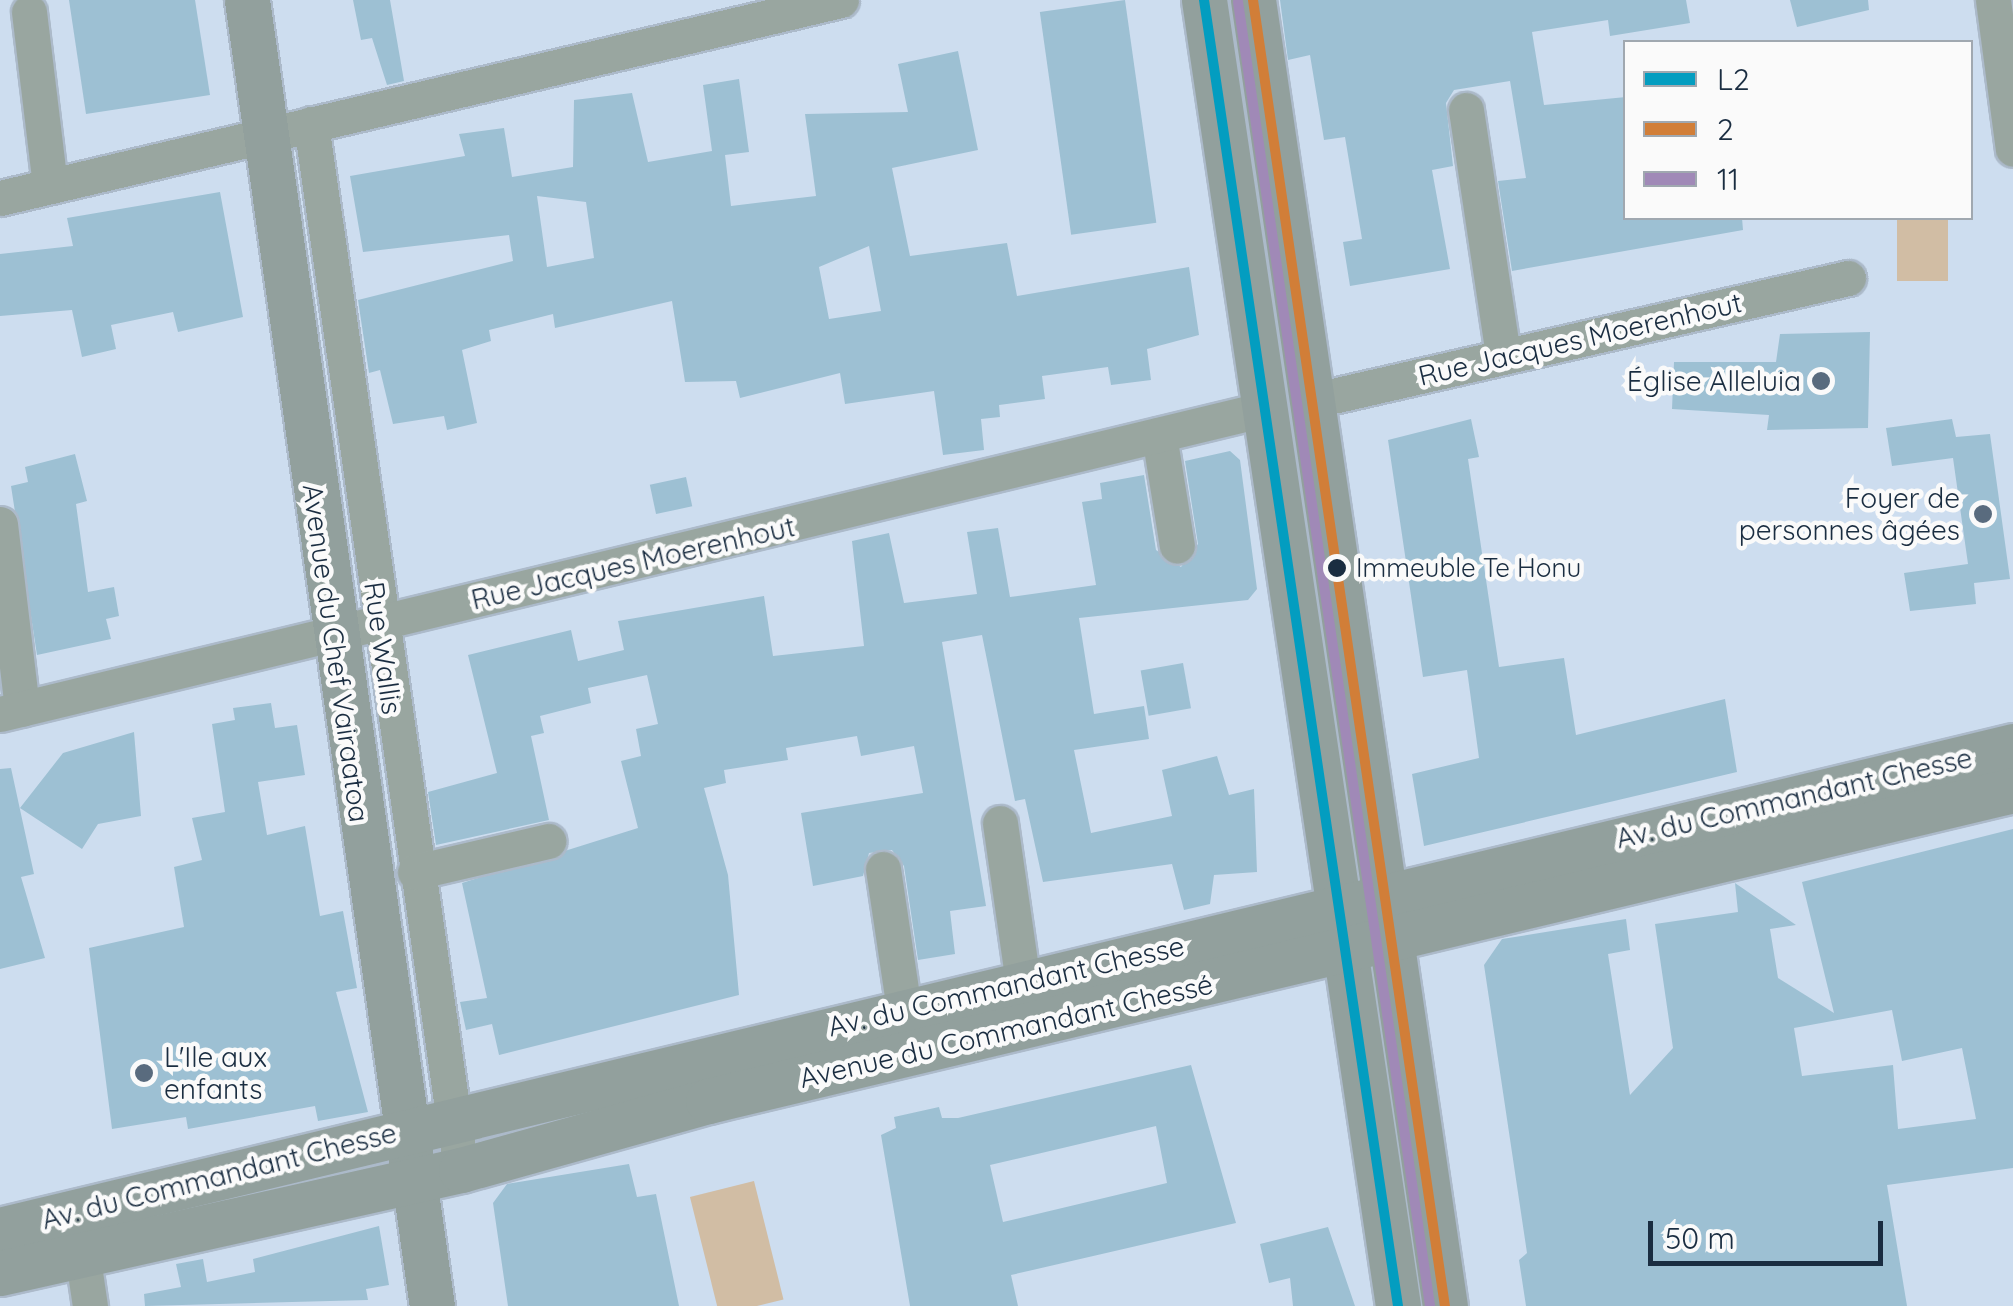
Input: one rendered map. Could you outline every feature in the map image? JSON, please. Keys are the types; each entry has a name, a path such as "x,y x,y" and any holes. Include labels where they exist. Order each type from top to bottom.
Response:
{"main road":[{"name":"Avenue du Chef Vairaatoa","path":"247,0 403,1129 432,1306"},
{"path":"1204,0 1398,1306"},
{"path":"1253,0 1445,1306"},
{"name":"Av. du Commandant Chesse","path":"0,1230 403,1129 1022,982 1341,928 2013,746"},
{"path":"1387,916 2013,790"},
{"name":"Avenue du Commandant Chessé","path":"0,1273 461,1170 1341,928"}],"street":[{"path":"0,198 841,0"},
{"path":"1992,0 2013,149"},
{"path":"29,12 50,186"},
{"path":"1466,110 1503,354"},
{"name":"Rue Wallis","path":"311,124 414,872 461,1170"},
{"name":"Rue Jacques Moerenhout","path":"1311,400 1848,278"},
{"name":"Rue Jacques Moerenhout","path":"11,712 1265,408"},
{"path":"1159,435 1177,546"},
{"path":"0,524 11,712"},
{"path":"1000,823 1022,982"},
{"path":"414,872 548,841"},
{"path":"883,869 904,1009"},
{"path":"82,1252 90,1306"}],"shaded area":[{"path":"1897,220 1948,220 1948,281 1897,281"},
{"path":"754,1181 784,1299 757,1306 717,1306 690,1197"}],"building":[{"path":"69,0 195,0 210,95 86,114"},
{"path":"353,0 390,0 404,81 387,85 372,38 361,40"},
{"path":"1125,0 1156,223 1071,235 1040,12"},
{"path":"1280,0 1686,0 1690,23 1610,36 1608,20 1532,32 1544,105 1623,97 1623,220 1742,220 1743,230 1512,271 1498,181 1526,178 1510,81 1454,90 1446,103 1453,166 1432,170 1450,269 1350,286 1343,242 1362,239 1345,137 1324,140 1310,55 1288,60"},
{"path":"1790,0 1868,0 1869,10 1797,27"},
{"path":"958,51 978,150 892,168 910,256 1007,243 1017,296 1189,267 1199,335 1147,349 1151,380 1111,385 1108,367 1042,376 1045,399 999,405 1000,417 981,419 984,450 943,455 934,391 845,404 840,373 740,398 736,381 685,382 672,301 555,328 553,314 489,330 491,341 462,350 477,423 447,430 444,416 393,424 380,370 369,373 358,300 513,261 509,235 363,252 350,176 465,156 459,134 504,128 512,177 573,167 574,100 632,93 648,162 712,151 703,85 739,79 749,152 725,155 731,206 816,196 805,114 908,112 898,64","holes":["537,196 586,202 594,258 547,267","869,246 881,311 829,319 819,267"]},
{"path":"220,192 243,317 178,332 173,312 111,325 116,349 82,357 72,310 0,316 0,254 73,246 67,218"},
{"name":"Église Alleluia","path":"1870,332 1868,428 1767,430 1769,415 1672,409 1674,362 1776,362 1780,334"},
{"path":"1471,419 1479,457 1468,459 1499,667 1564,658 1576,735 1725,699 1737,772 1424,846 1412,774 1479,758 1467,670 1423,677 1388,440"},
{"name":"Foyer de personnes âgées","path":"1952,419 1956,437 1990,434 2010,579 1974,583 1976,604 1910,611 1904,573 1968,564 1953,458 1892,466 1886,428"},
{"path":"1230,451 1240,460 1257,589 1248,600 1079,618 1094,714 1144,706 1149,739 1074,750 1091,833 1172,816 1162,770 1217,756 1229,795 1254,789 1257,872 1214,875 1210,904 1184,910 1172,864 1043,882 1025,799 1015,801 982,635 942,642 986,906 950,911 955,954 918,960 904,866 892,850 869,853 863,876 813,886 801,813 923,793 914,746 861,756 857,736 786,748 788,760 724,770 726,783 704,788 728,875 739,995 499,1055 492,1024 466,1030 460,1002 487,998 462,883 638,828 621,761 641,756 636,729 658,724 647,675 588,688 591,703 540,716 544,733 531,736 549,820 436,845 428,792 497,773 468,655 571,630 578,661 624,650 618,621 764,596 773,656 864,646 852,541 889,533 904,603 977,594 967,532 998,528 1010,597 1096,585 1082,502 1102,499 1100,483 1144,475 1156,550 1181,567 1198,544 1185,461"},
{"path":"75,454 87,501 76,504 88,592 114,587 119,616 106,619 111,639 37,655 11,486 28,482 25,467"},
{"path":"686,477 692,506 656,514 650,485"},
{"path":"1183,663 1191,708 1149,716 1141,670"},
{"path":"271,703 275,728 297,725 305,775 258,782 267,835 305,826 320,916 343,911 357,988 336,992 368,1112 318,1121 315,1106 188,1129 186,1117 112,1129 89,948 184,927 174,867 202,860 192,818 225,812 212,724 235,720 233,708"},
{"path":"134,732 141,816 98,824 82,849 20,808 63,753"},
{"path":"11,768 34,874 21,877 45,958 0,969 0,769"},
{"path":"2013,829 2013,1168 1887,1185 1907,1306 1526,1306 1519,1260 1527,1253 1484,965 1502,939 1626,919 1630,950 1608,954 1630,1095 1673,1048 1655,924 1738,912 1735,883 1796,925 1770,929 1778,978 1834,1013 1802,882","holes":["1892,1010 1902,1061 1962,1048 1976,1119 1898,1129 1893,1065 1802,1076 1794,1028"]},
{"path":"1191,1065 1236,1223 1011,1275 1018,1306 910,1306 881,1135 896,1128 894,1117 939,1107 942,1118 958,1118","holes":["1156,1126 1167,1183 1003,1222 990,1165"]},
{"path":"629,1164 637,1197 656,1194 679,1306 508,1306 493,1203 507,1184"},
{"path":"379,1226 389,1285 366,1289 368,1300 145,1306 144,1294 181,1287 176,1264 203,1259 207,1282 255,1272 253,1259"},
{"path":"1328,1227 1355,1306 1293,1306 1290,1278 1269,1283 1260,1244"}],"transit line":[{"name":"L2","path":"1204,0 1398,1306"},
{"name":"2","path":"1253,0 1445,1306"},
{"name":"11","path":"1238,2 1430,1306"}],"place":[{"name":"Église Alleluia","path":"1821,381"},
{"name":"Foyer de personnes âgées","path":"1983,514"},
{"name":"Immeuble Te Honu","path":"1337,568"},
{"name":"L'Ile aux enfants","path":"144,1073"}]}
